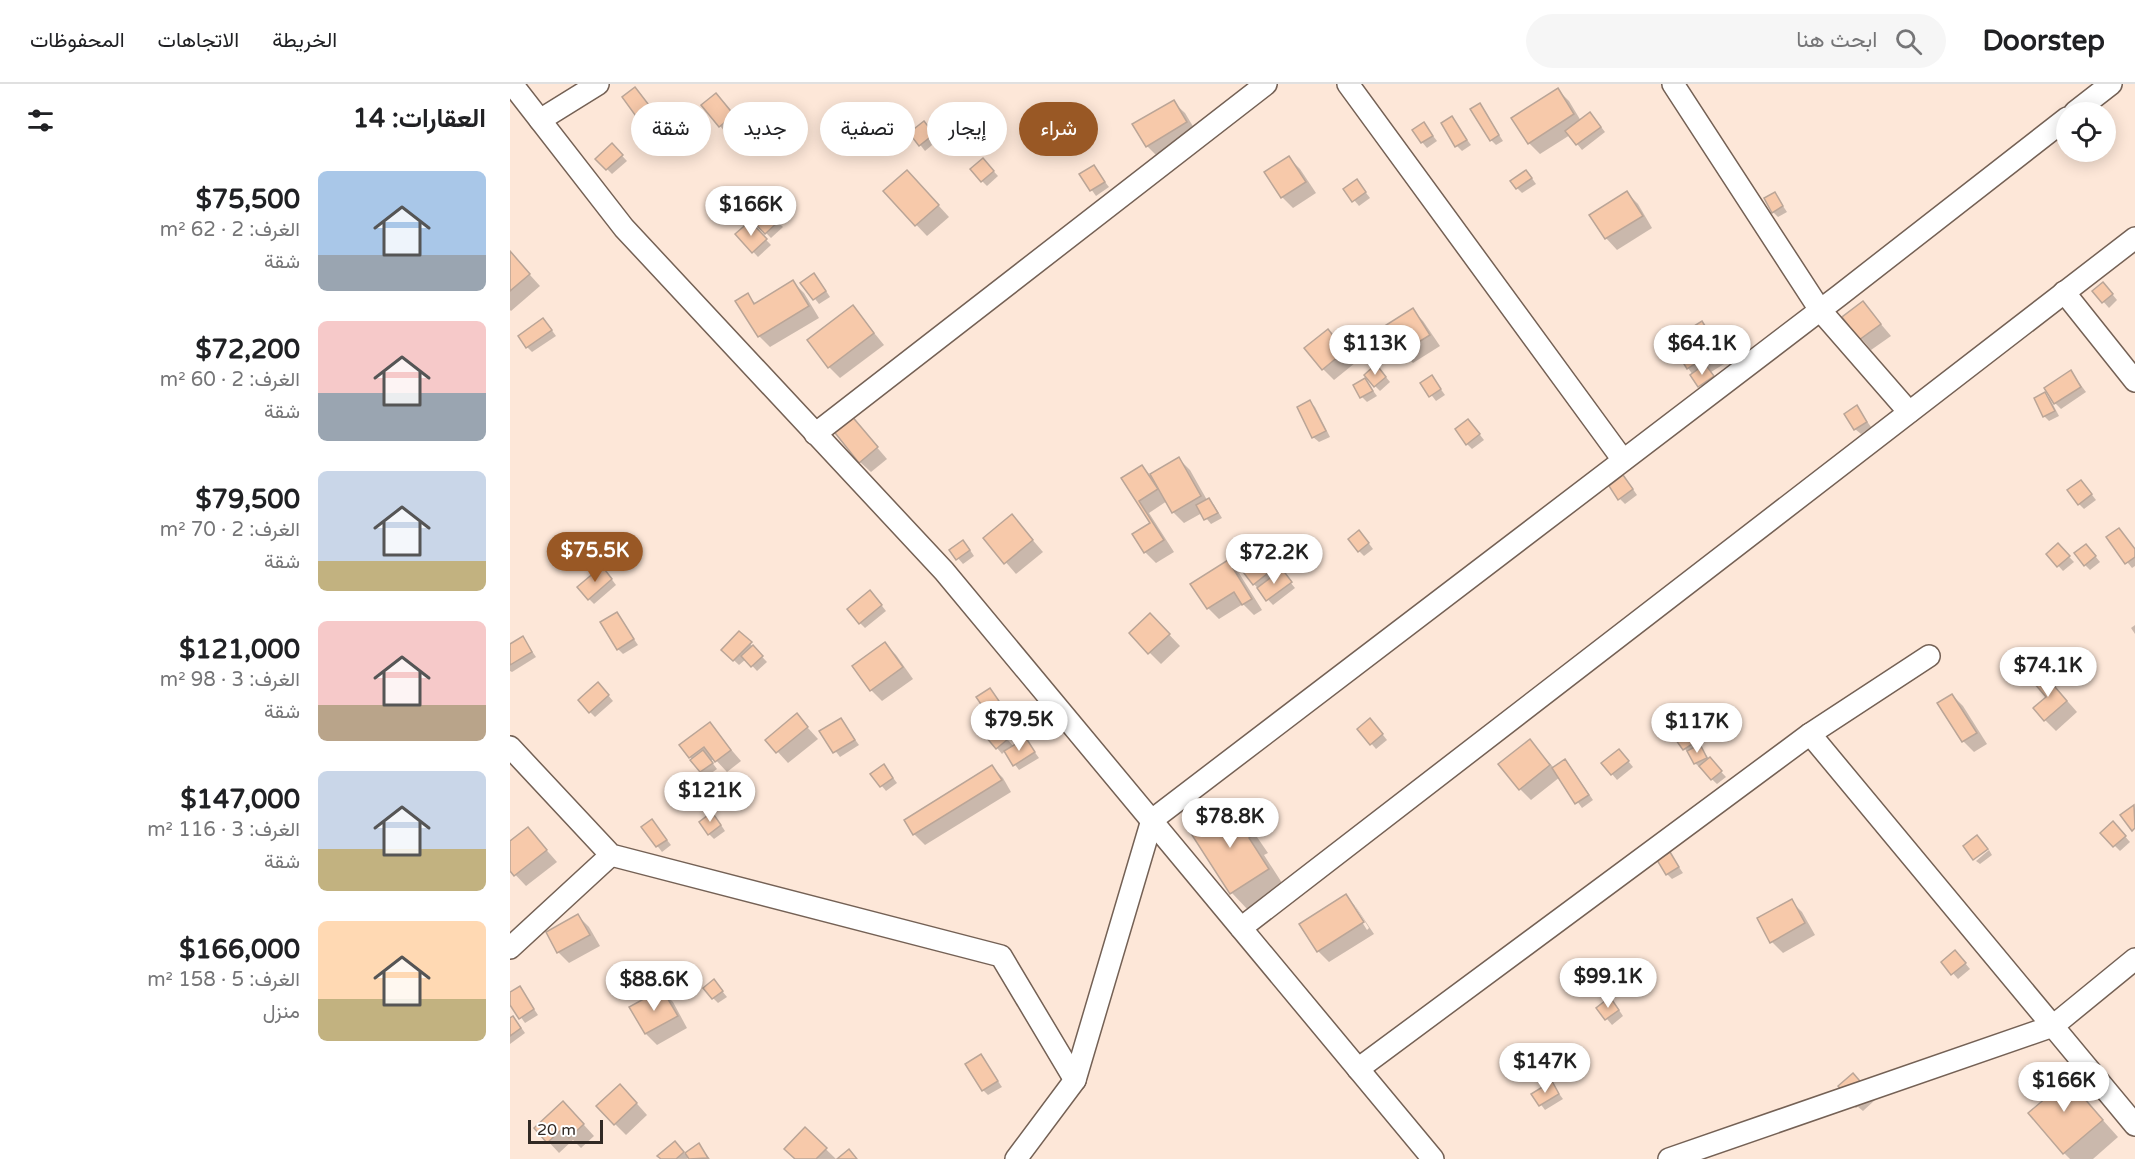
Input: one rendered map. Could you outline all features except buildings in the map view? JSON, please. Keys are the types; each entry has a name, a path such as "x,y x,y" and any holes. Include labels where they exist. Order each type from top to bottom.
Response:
{"street":[{"path":"512,84 624,228 944,571 1433,1159"},
{"path":"540,120 598,84"},
{"path":"816,434 1266,84"},
{"path":"1348,84 1623,460"},
{"path":"1673,84 1820,310 1909,412"},
{"path":"2088,102 2111,84"},
{"path":"1016,1159 1075,1080 1152,820 1820,310 2056,127"},
{"path":"1241,928 2135,238"},
{"path":"2064,292 2135,381"},
{"path":"1358,1069 1810,734 1929,656"},
{"path":"1810,734 2135,1125"},
{"path":"510,747 611,855 1001,956 1075,1080"},
{"path":"510,948 611,855"},
{"path":"1669,1159 2053,1026 2135,959"}]}
